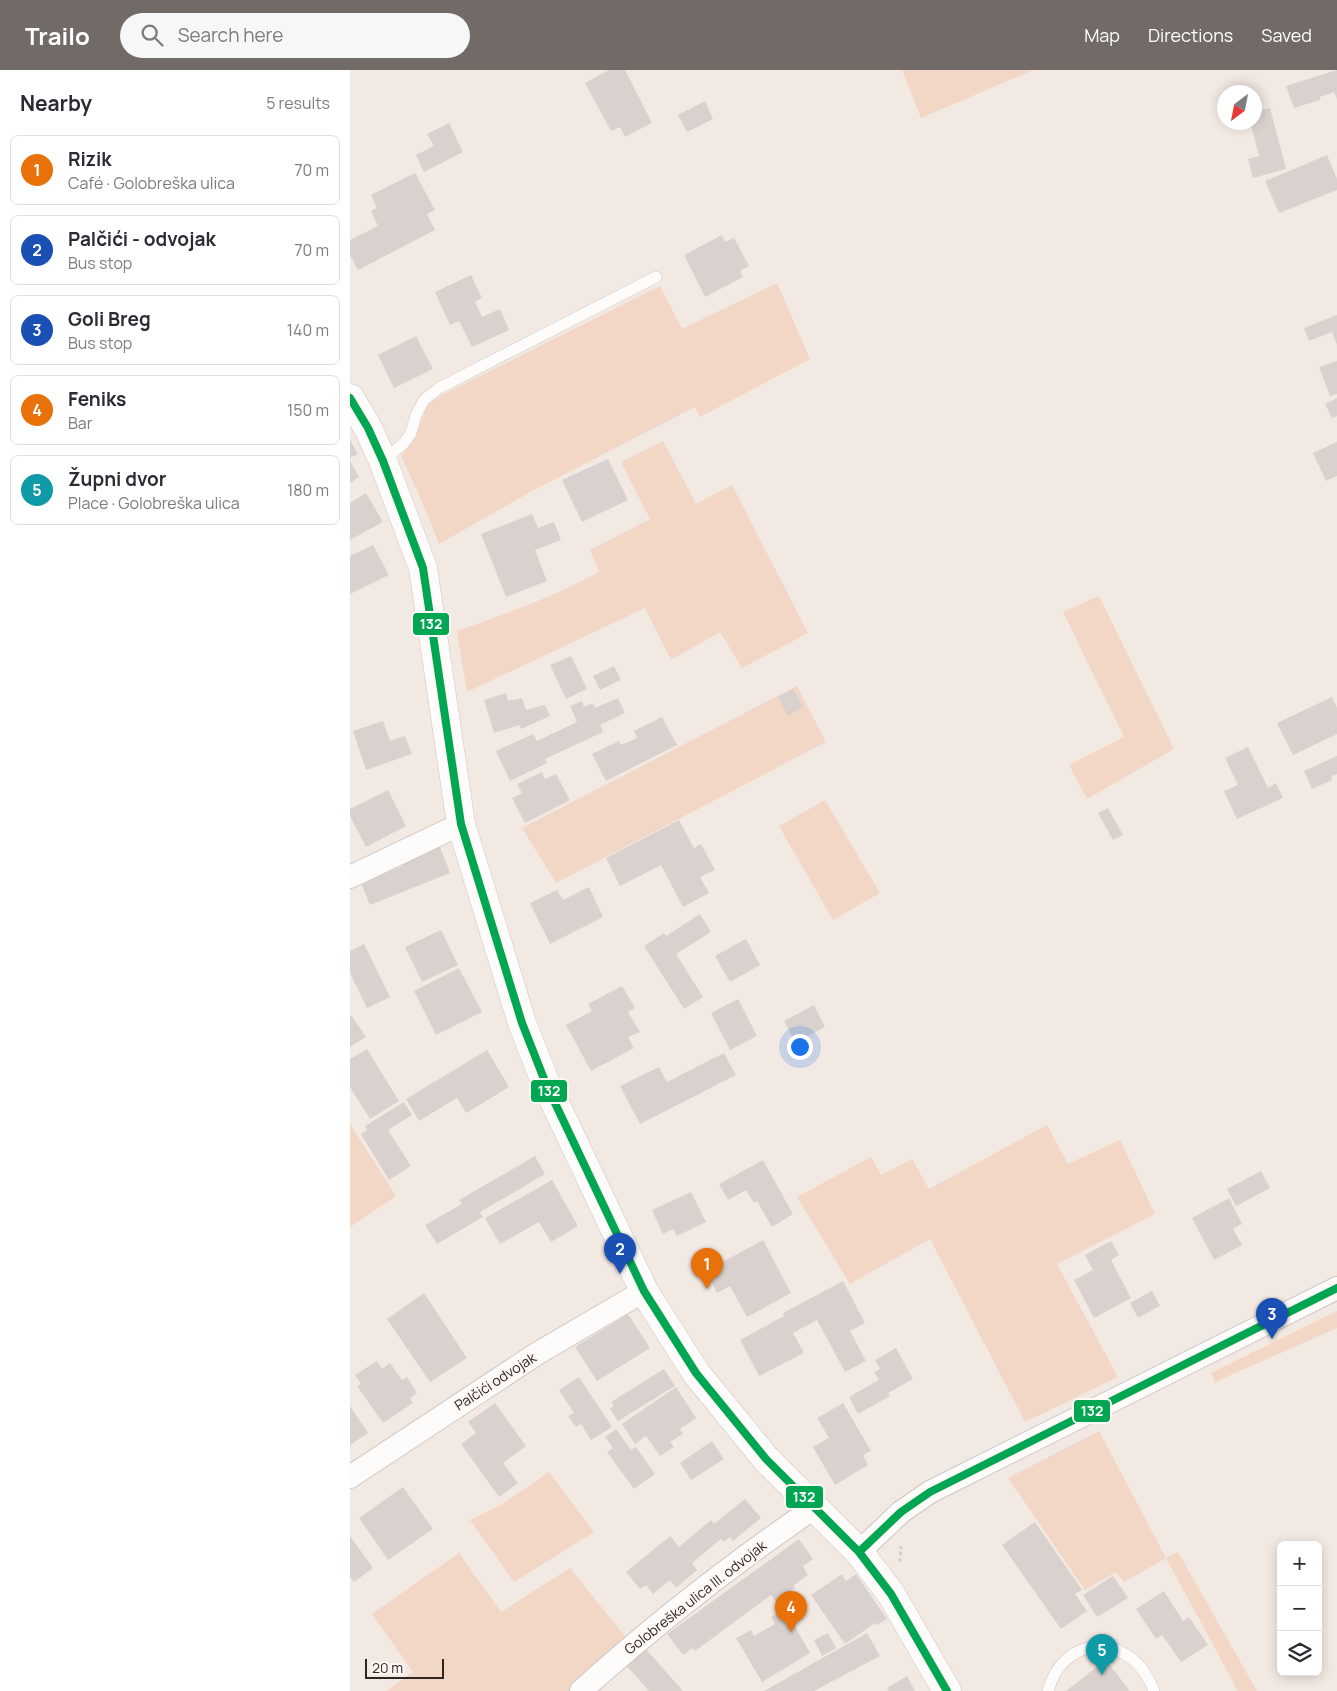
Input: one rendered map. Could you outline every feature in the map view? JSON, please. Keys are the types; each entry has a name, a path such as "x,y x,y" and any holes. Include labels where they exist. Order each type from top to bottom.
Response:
{"street":[{"path":"350,398 368,428 383,461 423,568 461,824 519,1014 546,1084 644,1291 696,1372 742,1430 790,1485 859,1552 891,1594 947,1691"},
{"path":"350,877 461,824"},
{"path":"859,1552 901,1512 930,1492 1337,1288"},
{"name":"Palčići odvojak","path":"350,1477 538,1353 644,1291"},
{"name":"Golobreška ulica III. odvojak","path":"581,1691 645,1633 752,1550 814,1508"}],"lane":[{"path":"383,461 404,443 411,433 416,415 424,400 439,388 656,277"},
{"path":"1048,1691 1056,1671 1072,1656 1088,1647 1101,1647 1116,1648 1135,1661 1148,1676 1154,1691"}],"path":[{"path":"902,1541 900,1562 902,1570"}],"shaded area":[{"path":"902,70 1033,70 921,118"},
{"path":"777,283 810,359 700,417 695,407 534,490 439,544 401,456 415,438 427,406 442,395 660,286 682,329"},
{"path":"663,441 696,504 732,485 808,633 742,668 720,632 671,660 645,608 467,692 457,631 547,597 599,572 590,550 650,519 621,462"},
{"path":"1099,596 1174,749 1087,799 1069,765 1124,737 1063,612"},
{"path":"797,686 826,742 556,883 522,828"},
{"path":"825,800 880,893 833,920 779,826"},
{"path":"350,1124 396,1196 350,1227"},
{"path":"1047,1125 1068,1164 1120,1140 1155,1214 1057,1264 1118,1377 1025,1422 930,1239 850,1284 797,1197 871,1157 881,1175 912,1159 929,1189"},
{"path":"1337,1311 1337,1328 1215,1382 1211,1373"},
{"path":"1099,1431 1166,1558 1124,1582 1116,1572 1085,1590 1008,1478"},
{"path":"549,1472 594,1532 514,1582 470,1520 501,1505"},
{"path":"1178,1552 1257,1691 1238,1691 1166,1558"},
{"path":"459,1553 501,1612 570,1568 628,1640 572,1691 386,1691 413,1672 372,1614"}],"building":[{"path":"609,70 625,70 652,123 625,137 620,127 611,131 585,83"},
{"path":"1337,70 1337,99 1334,92 1320,97 1320,100 1294,108 1286,86"},
{"path":"705,101 713,119 687,132 678,115"},
{"path":"1270,108 1286,169 1253,178 1248,159 1259,156 1252,130 1262,130 1262,110"},
{"path":"449,123 463,152 424,172 416,155 434,146 427,134"},
{"path":"1327,155 1337,179 1337,190 1279,213 1265,181"},
{"path":"415,173 435,210 427,214 435,230 358,270 350,255 350,240 378,226 371,211 377,208 371,195"},
{"path":"722,235 725,242 734,238 749,266 740,271 743,277 705,297 684,255"},
{"path":"471,275 482,298 475,302 482,317 500,309 509,330 472,347 459,321 450,325 435,292"},
{"path":"1337,315 1337,345 1332,332 1309,341 1304,328"},
{"path":"416,336 433,369 394,388 378,355"},
{"path":"1337,361 1337,394 1330,396 1319,367"},
{"path":"1337,398 1337,416 1332,418 1325,404"},
{"path":"350,440 358,454 350,458"},
{"path":"1337,442 1337,476 1326,481 1313,453"},
{"path":"608,459 628,500 582,522 562,480"},
{"path":"350,461 359,477 350,483"},
{"path":"366,493 383,522 350,540 350,503"},
{"path":"532,514 538,528 554,522 561,540 535,550 547,581 506,597 481,534"},
{"path":"373,545 389,575 350,594 350,556"},
{"path":"571,656 587,689 566,699 550,665"},
{"path":"614,666 621,680 600,690 593,676"},
{"path":"793,689 803,707 788,716 778,697"},
{"path":"506,693 508,701 522,698 526,710 545,705 550,716 521,729 519,725 494,733 484,700"},
{"path":"1332,697 1337,708 1337,734 1293,755 1277,723"},
{"path":"618,698 625,713 600,725 603,732 545,759 547,763 510,781 496,751 533,734 537,741 577,722 570,706 582,701 584,707 593,703 595,708"},
{"path":"662,717 677,745 606,781 592,754 619,741 621,745 637,738 634,731"},
{"path":"383,721 390,741 405,736 412,754 366,770 353,731"},
{"path":"1248,747 1268,788 1276,783 1283,798 1237,819 1224,791 1238,785 1225,758"},
{"path":"1337,756 1337,774 1331,776 1332,780 1312,789 1304,771"},
{"path":"542,772 545,779 556,774 570,800 525,823 512,798 522,793 517,784"},
{"path":"388,790 406,826 366,847 350,816 350,809"},
{"path":"1108,808 1123,835 1113,840 1098,813"},
{"path":"679,820 694,848 701,844 715,870 700,877 709,893 683,907 661,865 620,886 606,858"},
{"path":"439,844 450,873 370,905 361,883 403,866 400,860"},
{"path":"589,887 603,917 550,944 530,903 557,890 563,900"},
{"path":"700,914 711,932 676,954 703,997 684,1009 644,946 664,933 666,936"},
{"path":"441,930 458,965 422,982 405,947"},
{"path":"746,939 760,965 730,982 715,956"},
{"path":"364,944 390,997 367,1008 350,973 350,951"},
{"path":"459,968 482,1012 436,1035 414,991"},
{"path":"622,986 635,1008 628,1012 640,1032 628,1037 634,1048 591,1071 566,1025 592,1011 588,1004"},
{"path":"738,999 757,1036 730,1050 711,1013"},
{"path":"814,1005 825,1027 795,1042 784,1021"},
{"path":"352,1016 366,1037 350,1047 350,1017"},
{"path":"367,1049 399,1101 370,1119 350,1087 350,1059"},
{"path":"487,1050 509,1087 466,1113 457,1098 419,1121 406,1099"},
{"path":"724,1053 736,1075 640,1124 620,1086 659,1067 667,1082"},
{"path":"404,1102 412,1115 388,1130 411,1166 389,1180 361,1134 367,1130 365,1126"},
{"path":"535,1156 545,1174 480,1212 483,1217 437,1244 425,1225 462,1204 459,1200"},
{"path":"763,1160 793,1214 772,1227 757,1201 754,1203 746,1190 728,1200 719,1184"},
{"path":"1261,1171 1270,1188 1236,1206 1227,1189"},
{"path":"552,1180 578,1226 551,1242 539,1222 500,1244 485,1218"},
{"path":"691,1192 706,1222 677,1236 673,1229 663,1234 652,1210"},
{"path":"1229,1198 1242,1224 1233,1229 1242,1245 1214,1260 1192,1218"},
{"path":"763,1240 791,1293 747,1317 730,1286 717,1293 706,1271"},
{"path":"1111,1241 1119,1255 1111,1260 1131,1298 1094,1318 1074,1280 1093,1270 1085,1255"},
{"path":"843,1281 865,1323 850,1331 866,1361 845,1372 817,1320 793,1333 804,1353 759,1376 740,1340 784,1316 783,1313"},
{"path":"1152,1291 1160,1306 1138,1318 1130,1303"},
{"path":"424,1293 467,1358 430,1382 387,1319"},
{"path":"628,1314 650,1348 597,1381 575,1347"},
{"path":"896,1348 913,1379 888,1393 890,1396 858,1414 849,1397 879,1380 874,1372 880,1369 875,1360"},
{"path":"377,1361 382,1369 390,1363 402,1380 407,1377 417,1393 410,1398 413,1403 383,1423 357,1386 361,1384 355,1375"},
{"path":"664,1369 675,1386 618,1421 610,1409 614,1406 611,1402"},
{"path":"579,1377 612,1427 591,1440 581,1424 576,1427 568,1416 574,1413 559,1390"},
{"path":"676,1387 696,1418 680,1429 683,1434 670,1442 674,1447 660,1456 646,1436 635,1444 622,1424"},
{"path":"495,1403 526,1446 503,1463 518,1483 499,1497 461,1444 476,1433 468,1422"},
{"path":"843,1403 871,1451 863,1455 868,1465 835,1485 813,1447 829,1438 817,1418"},
{"path":"350,1406 368,1433 350,1445"},
{"path":"616,1429 631,1450 636,1447 655,1474 634,1489 607,1452 613,1448 605,1437"},
{"path":"712,1441 724,1459 691,1480 680,1463"},
{"path":"403,1487 433,1529 388,1560 359,1518"},
{"path":"745,1499 761,1518 733,1541 730,1537 724,1542 721,1539 692,1563 697,1570 676,1588 670,1580 653,1594 646,1585 640,1589 626,1572 670,1536 679,1547 711,1520 714,1524"},
{"path":"1035,1522 1082,1590 1075,1594 1087,1611 1061,1629 1002,1545"},
{"path":"350,1536 373,1568 354,1582 350,1577"},
{"path":"799,1539 813,1559 803,1566 808,1575 793,1586 795,1588 775,1601 771,1595 695,1651 693,1648 683,1655 667,1634"},
{"path":"842,1574 846,1581 856,1574 887,1619 877,1625 875,1623 845,1644 811,1595"},
{"path":"1113,1576 1128,1598 1097,1617 1083,1595"},
{"path":"1164,1591 1183,1621 1189,1617 1208,1645 1181,1662 1162,1635 1156,1639 1136,1609"},
{"path":"785,1609 810,1653 762,1682 736,1638 751,1630 754,1636 775,1624 771,1617"},
{"path":"828,1633 836,1648 822,1656 814,1640"},
{"path":"867,1633 880,1656 814,1691 764,1691"},
{"path":"646,1649 683,1691 649,1691 627,1666"},
{"path":"1106,1660 1130,1691 1066,1691"},
{"path":"907,1676 915,1691 889,1691 887,1688"}],"transit line":[{"name":"132","path":"350,398 368,428 383,461 423,568 461,824 522,1023 546,1084 644,1291 696,1373 766,1459 859,1552 891,1594 947,1691"},
{"name":"132","path":"859,1552 901,1512 930,1492 1337,1288"}],"place":[{"name":"Palčići - odvojak","path":"620,1274"},
{"name":"Rizik","path":"707,1289"},
{"name":"Goli Breg","path":"1272,1339"},
{"name":"Feniks","path":"791,1632"},
{"name":"Župni dvor","path":"1102,1675"}]}
